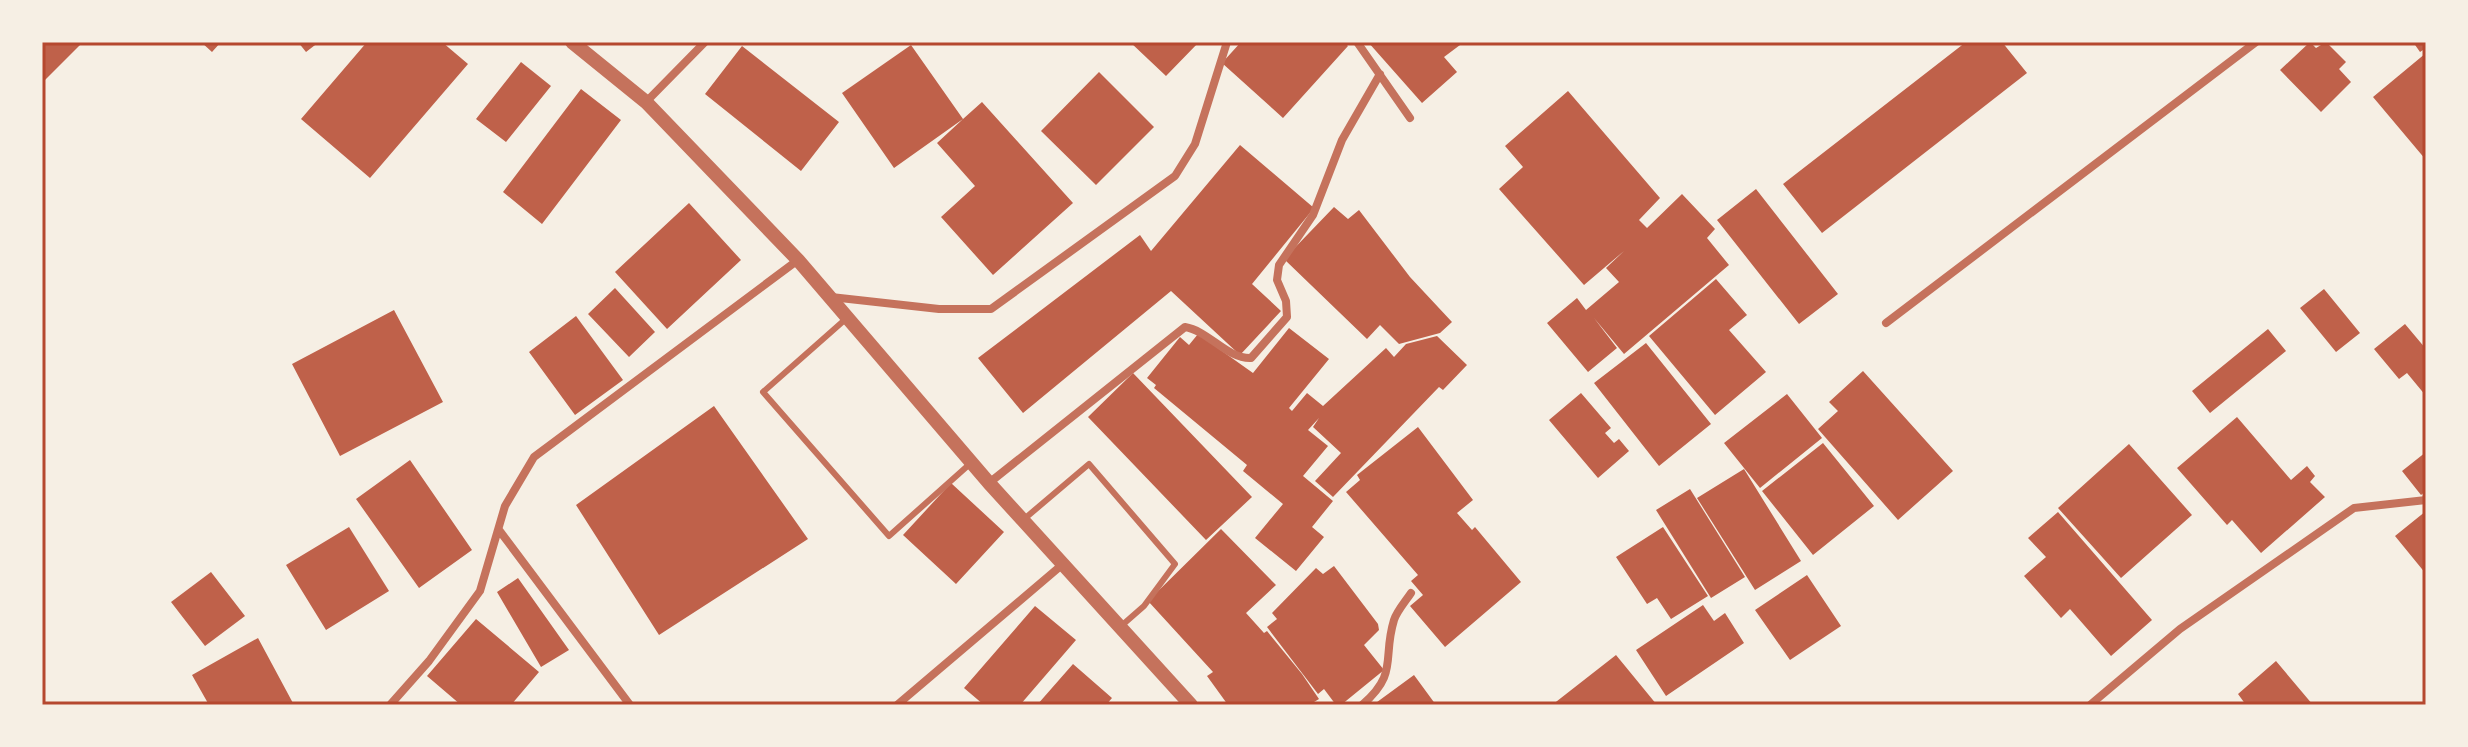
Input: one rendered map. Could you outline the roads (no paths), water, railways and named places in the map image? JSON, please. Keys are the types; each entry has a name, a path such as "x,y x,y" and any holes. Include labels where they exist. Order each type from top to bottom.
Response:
{"street":[{"path":"572,42 646,102 798,260 989,483 1191,705"},
{"path":"646,102 705,42"},
{"path":"830,297 939,309 991,309 1175,176 1195,144 1227,42"},
{"path":"1357,42 1410,118"},
{"path":"1886,323 2256,42"},
{"path":"989,483 1185,327 1195,329 1241,358 1251,358 1278,330 1287,317 1286,301 1277,280 1279,265 1313,215 1342,140 1380,74"},
{"path":"390,705 429,661 480,591 509,497 534,457 553,439 798,260"},
{"path":"2090,705 2180,629 2354,508 2426,500"},
{"path":"499,530 630,705"},
{"path":"897,705 1063,564"},
{"path":"1362,705 1377,692 1388,675 1394,618 1411,593"}],"lane":[{"path":"848,317 763,392 889,536 972,462"},
{"path":"1023,520 1089,464 1175,564 1144,606 1120,627"}]}
